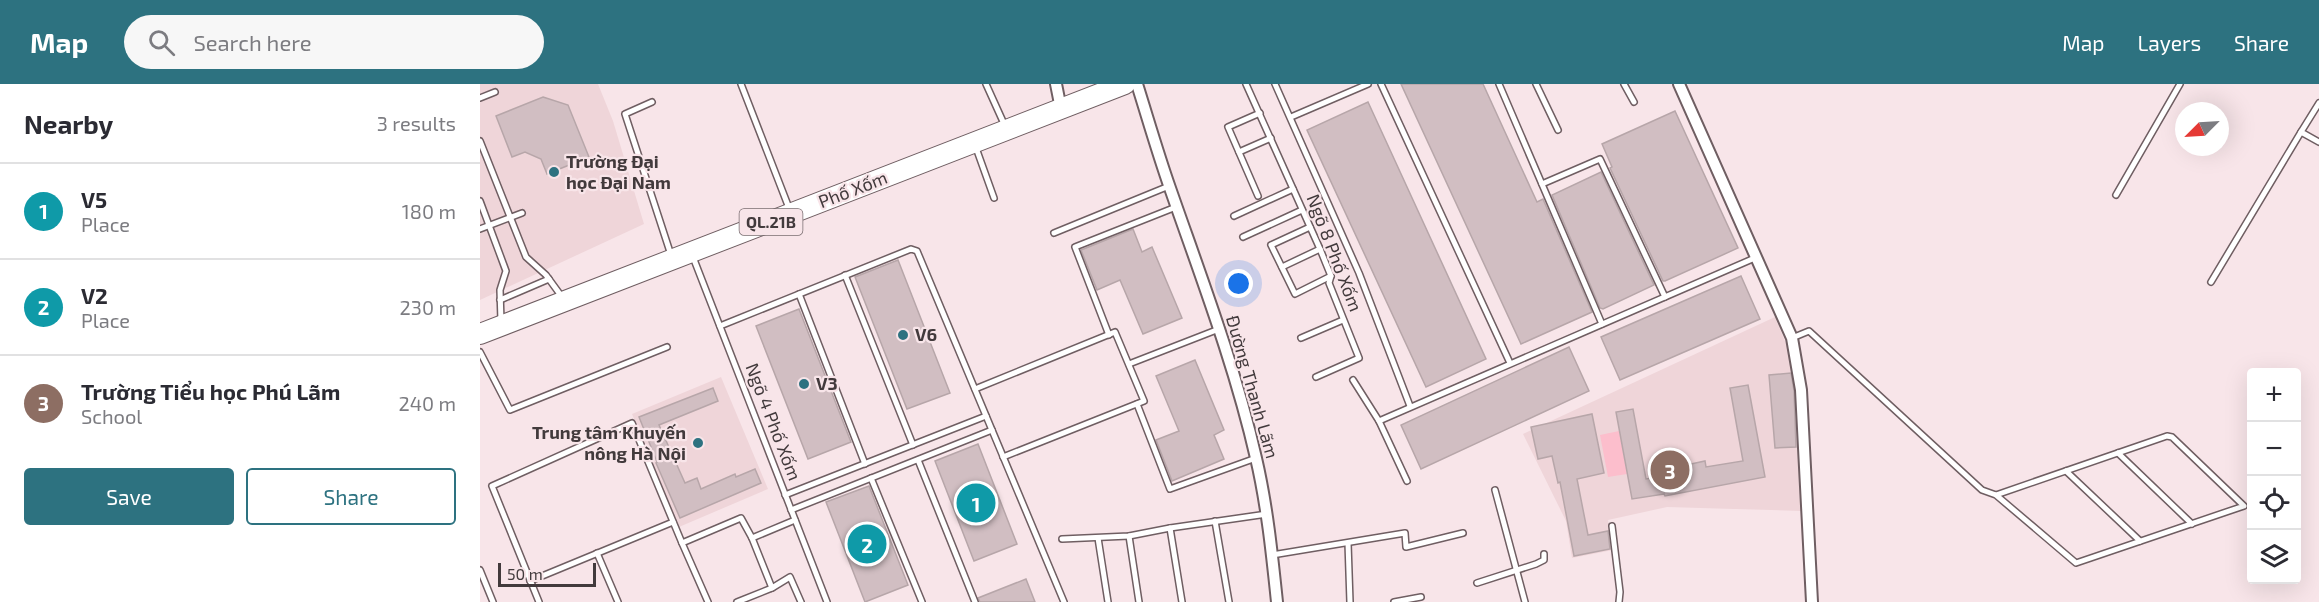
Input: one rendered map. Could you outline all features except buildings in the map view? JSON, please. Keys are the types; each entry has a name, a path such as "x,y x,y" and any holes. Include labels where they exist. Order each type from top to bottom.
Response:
{"highway":[{"name":"Phố Xốm","path":"480,334 1125,84"}],"street":[{"path":"1056,84 1061,109"},
{"name":"Đường Thanh Lãm","path":"1137,84 1176,207 1219,329 1256,458 1267,514 1277,602"},
{"path":"1679,84 1757,257 1788,339 1801,390 1812,602"}],"lane":[{"path":"741,84 792,214"},
{"path":"987,84 1007,131"},
{"name":"Ngõ 8 Phố Xốm","path":"1246,84 1320,249 1331,276 1329,283 1359,358 1316,377"},
{"path":"1275,84 1359,273 1410,406"},
{"path":"1291,117 1368,84"},
{"path":"1381,84 1510,363"},
{"path":"1499,84 1602,324"},
{"path":"1536,84 1558,130"},
{"path":"1624,84 1634,102"},
{"path":"2116,195 2180,84"},
{"path":"480,98 495,92"},
{"name":"Ngõ 4 Phố Xốm","path":"652,102 625,114 682,256 720,326 827,602"},
{"path":"2211,282 2319,103"},
{"path":"1258,196 1228,127 1260,113"},
{"path":"2301,132 2319,142"},
{"path":"1239,152 1271,138"},
{"path":"480,141 526,257 549,279 564,301"},
{"path":"974,143 994,198"},
{"path":"1542,184 1600,159 1665,297"},
{"path":"1054,233 1169,186"},
{"path":"1234,216 1293,189"},
{"path":"480,201 506,271 500,290 501,325"},
{"path":"1109,335 1075,247 1176,207"},
{"path":"1243,237 1302,210"},
{"path":"480,229 522,213"},
{"path":"1310,227 1270,245 1295,294 1331,276"},
{"path":"720,326 911,249 917,251 1064,602"},
{"path":"1282,267 1320,249"},
{"path":"1379,421 1757,257"},
{"path":"845,275 913,445"},
{"path":"501,300 549,279"},
{"path":"799,294 865,464"},
{"path":"1301,339 1343,320"},
{"path":"1129,364 1219,329"},
{"path":"975,389 1115,332 1129,364 1144,401 1003,457"},
{"path":"1788,339 1809,332 1982,490 1996,495 2076,563 2244,506 2172,436 1996,495"},
{"path":"480,352 510,410 667,347"},
{"path":"1353,380 1379,421 1407,480"},
{"path":"1137,404 1170,489 1256,458"},
{"path":"786,495 986,416"},
{"path":"539,602 492,486 632,423 708,602"},
{"path":"791,510 992,430"},
{"path":"2118,453 2192,524"},
{"path":"918,460 975,602"},
{"path":"2066,471 2140,541"},
{"path":"871,478 922,602"},
{"path":"1495,490 1525,602"},
{"path":"1062,539 1129,536 1267,514"},
{"path":"682,543 741,518 752,538 772,588"},
{"path":"752,538 795,520"},
{"path":"1215,521 1229,602"},
{"path":"530,581 673,522"},
{"path":"1612,526 1620,592 1619,602"},
{"path":"1170,528 1182,602"},
{"path":"1272,555 1405,533 1406,547 1463,533"},
{"path":"1129,536 1139,602"},
{"path":"1098,538 1108,602"},
{"path":"1348,543 1350,602"},
{"path":"597,553 618,602"},
{"path":"1477,583 1516,572 1544,560 1544,554"},
{"path":"480,570 494,602"},
{"path":"737,602 790,578 801,602"},
{"path":"1394,602 1421,597"}],"shaded area":[{"name":"Trường Đại học Đại Nam","path":"480,84 598,84 613,121 644,224 480,300"},
{"path":"1775,317 1789,351 1795,374 1801,511 1667,507 1608,520 1613,550 1572,558 1566,521 1523,434"},
{"path":"721,377 768,489 679,527 632,414"},
{"path":"1619,431 1627,474 1608,477 1600,435"}],"place":[{"name":"Trường Đại học Đại Nam","path":"554,172"},
{"name":"V6","path":"903,335"},
{"name":"V3","path":"804,384"},
{"name":"Trung tâm Khuyến nông Hà Nội","path":"698,443"},
{"name":"Trường Tiểu học Phú Lãm","path":"1670,470"},
{"name":"V5","path":"976,503"},
{"name":"V2","path":"867,544"}]}
